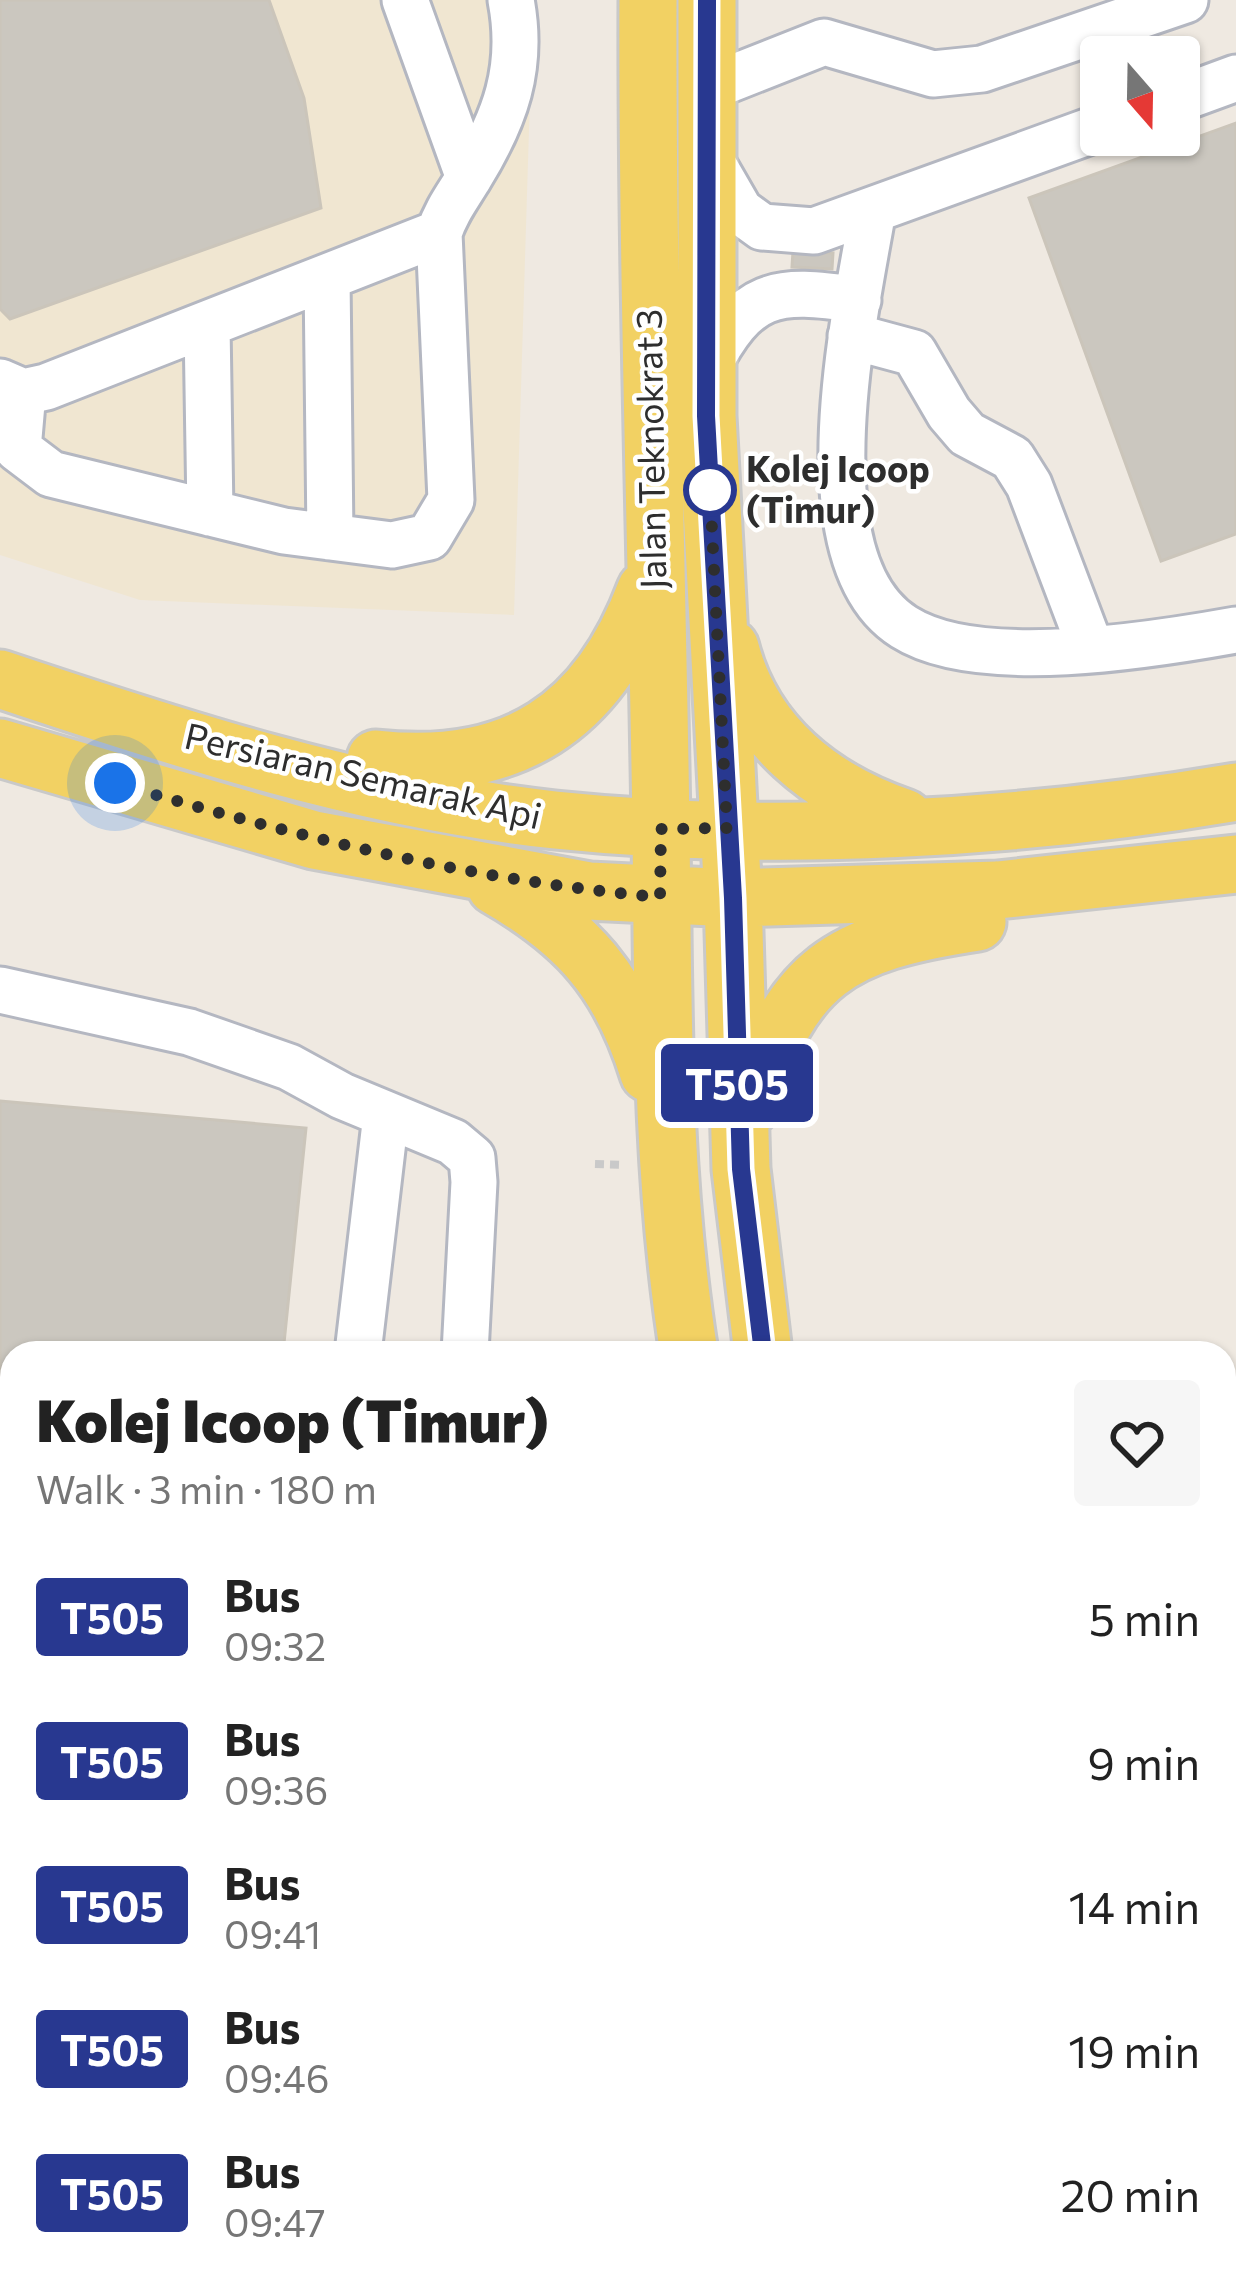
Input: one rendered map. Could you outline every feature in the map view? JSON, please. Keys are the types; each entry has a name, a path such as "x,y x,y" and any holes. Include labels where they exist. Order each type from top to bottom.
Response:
{"main road":[{"name":"Jalan Teknokrat 3","path":"648,0 647,342 665,1136"},
{"name":"Jalan Teknokrat 3","path":"707,0 706,370 715,592 733,898 740,1139 763,1341"},
{"path":"181,736 409,762 493,754 550,724 603,676 623,650 654,568"},
{"path":"715,592 739,683 789,752 851,798 924,825"},
{"name":"Persiaran Semarak Api","path":"0,679 181,736 423,797 551,819 661,829 924,825 1236,792"},
{"name":"Persiaran Semarak Api","path":"0,748 294,834 475,873 660,897 998,890 1236,864"},
{"path":"475,873 539,913 595,961 641,1049 665,1136 688,1341"},
{"path":"740,1139 776,1036 822,972 853,951 906,933 1010,917 1167,874"}],"lane":[{"path":"405,0 469,178"},
{"path":"439,233 207,324 12,387 18,449 51,474 210,513 330,537 411,544 429,537 451,500 439,233 508,102 516,76 511,0"},
{"path":"705,89 826,21 933,74 982,69 1185,0"},
{"path":"1200,91 1236,78"},
{"path":"705,150 740,211 762,227 814,231 1080,135"},
{"path":"873,210 855,318 840,466 861,569 878,601 900,625 927,639 979,649 1091,649 1236,630"},
{"path":"327,278 330,537"},
{"path":"706,370 744,310 766,298 812,293 914,353 949,413 968,434 1012,458 1029,485 1091,649"},
{"path":"207,324 210,513"},
{"path":"0,655 65,701"},
{"path":"0,989 189,1033 289,1067 453,1142 472,1158 466,1341"},
{"path":"359,1341 386,1115"}],"shaded area":[{"path":"0,0 533,0 514,615 140,600 0,555"}],"building":[{"path":"0,0 269,0 304,98 321,208 10,319 0,309"},
{"path":"1236,123 1236,534 1161,561 1029,198 1145,156 1200,156 1200,136"},
{"path":"793,251 833,253 832,269 792,267"},
{"path":"0,1101 306,1128 284,1341 0,1341"}],"bus line":[{"name":"T505","path":"707,0 706,416 733,898 741,1169 762,1341"}],"place":[{"name":"Kolej Icoop (Timur)","path":"710,490"}],"route":[{"path":"115,783 314,839 513,881 660,897 661,829 727,828 710,490"}]}
